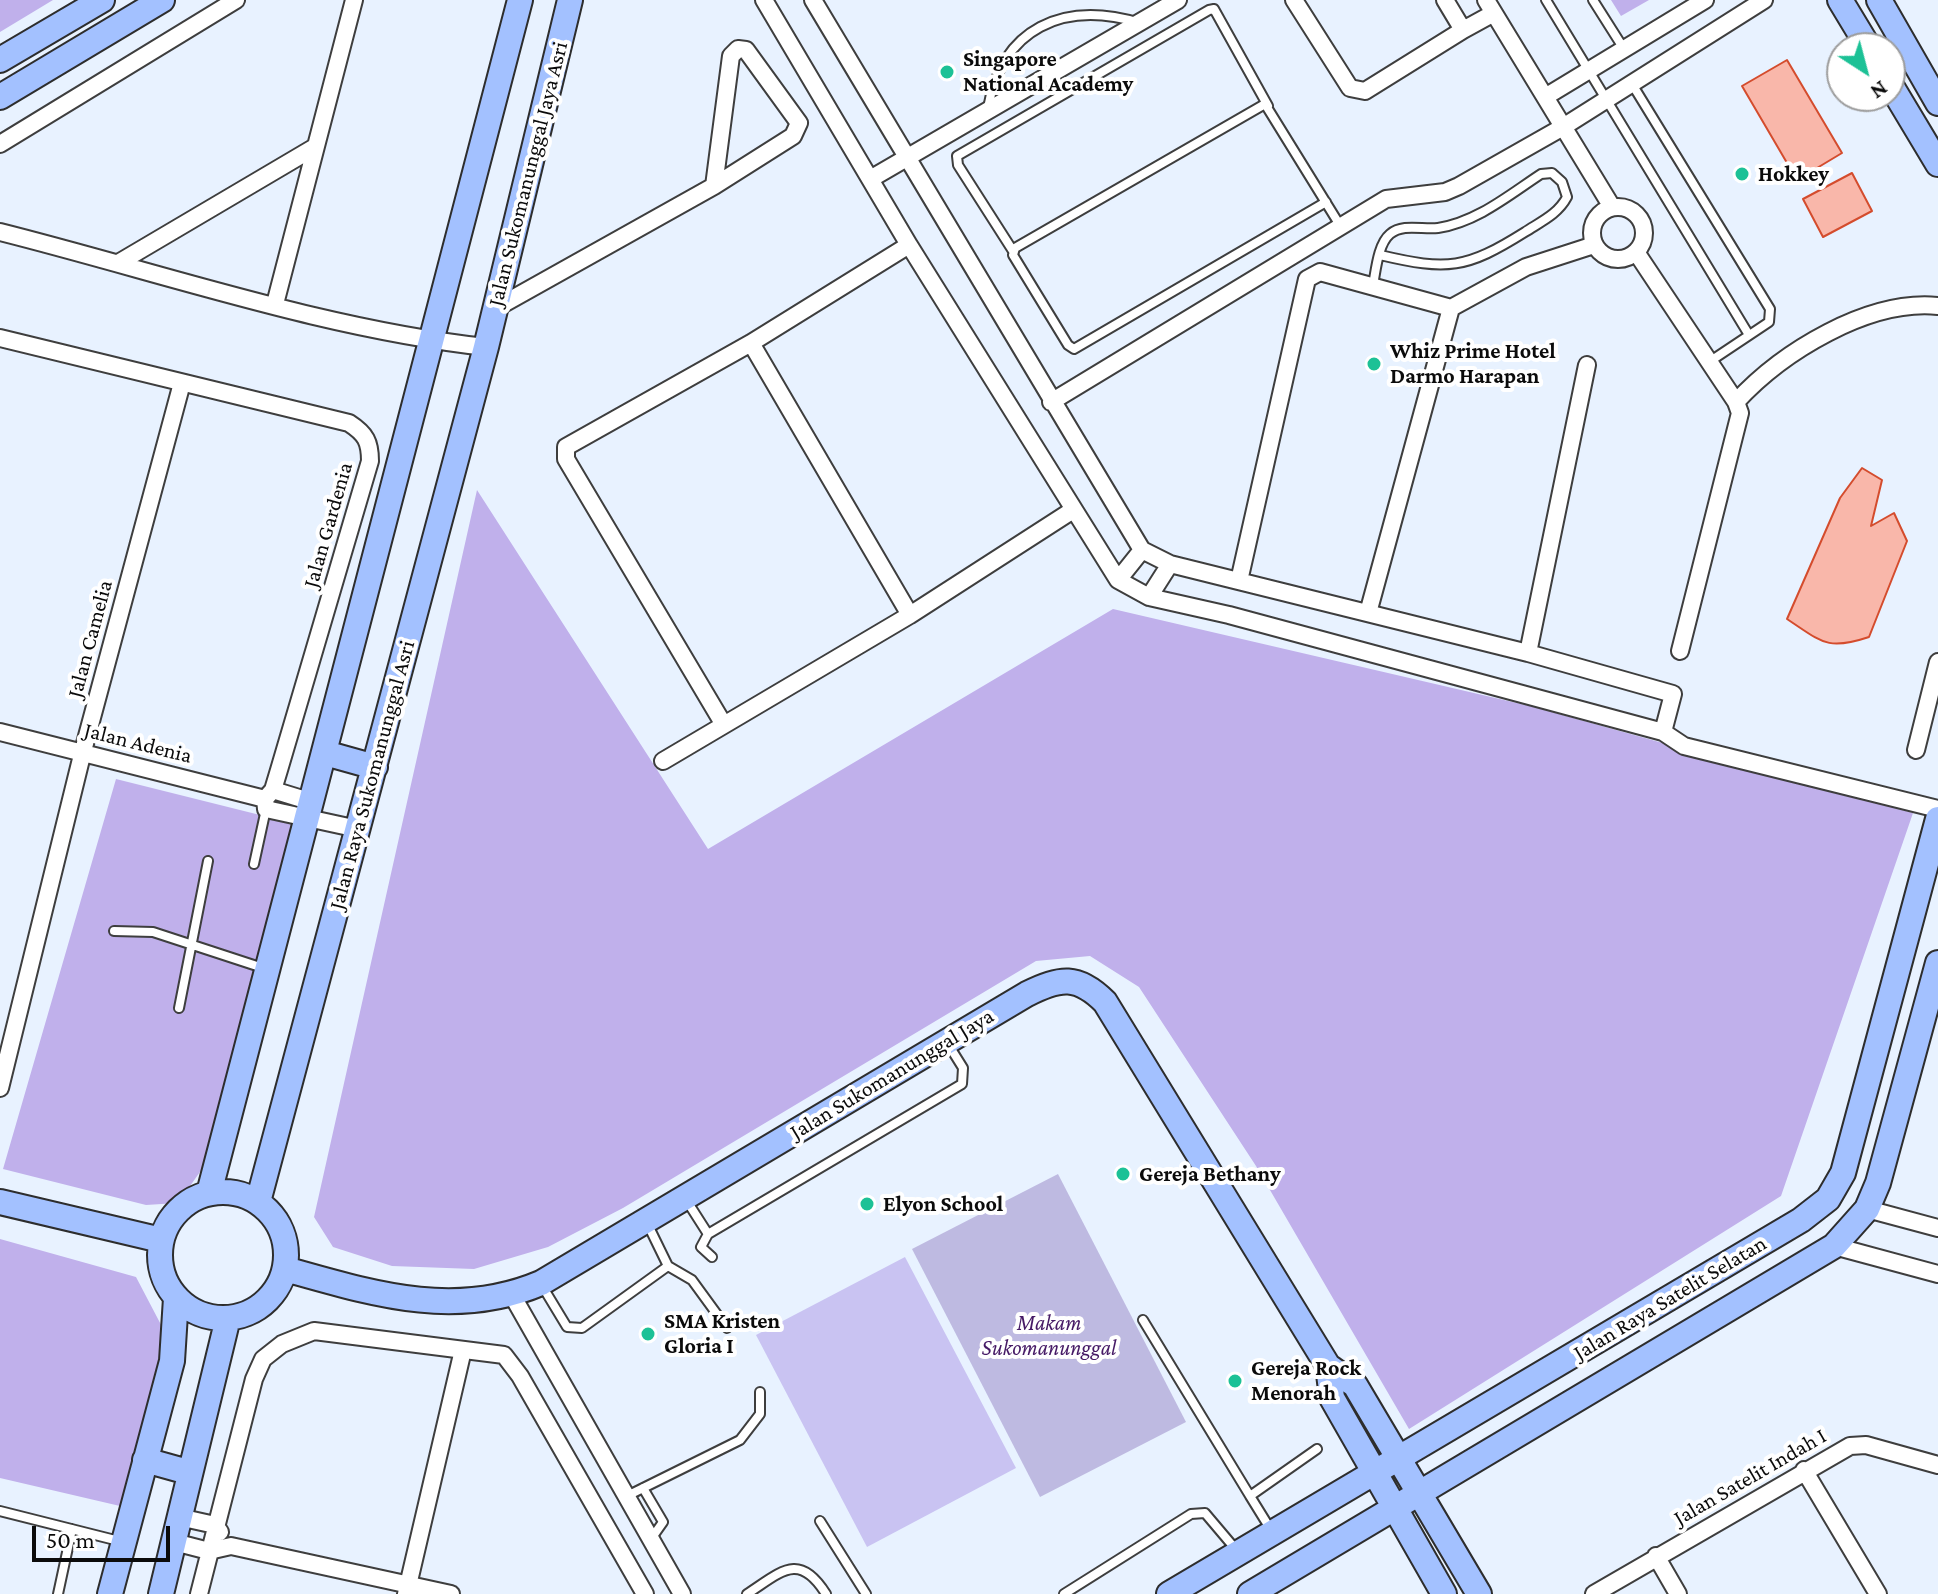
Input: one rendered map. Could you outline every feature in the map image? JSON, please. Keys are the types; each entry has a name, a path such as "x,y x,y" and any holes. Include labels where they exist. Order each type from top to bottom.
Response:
{"street":[{"path":"0,60 102,0"},
{"path":"0,97 162,0"},
{"path":"0,144 236,0"},
{"path":"275,304 354,0"},
{"path":"209,1193 434,341 520,0"},
{"name":"Jalan Sukomanunggal Jaya Asri","path":"486,347 570,0"},
{"path":"813,0 1142,550 1170,564 1528,653 1673,694 1663,732"},
{"path":"872,178 1178,0"},
{"path":"1294,0 1350,88 1365,91 1463,30 1490,6 1612,207"},
{"path":"1445,0 1463,30"},
{"path":"1545,97 1705,0"},
{"path":"1051,402 1386,199 1445,192 1459,186 1563,127 1764,0"},
{"path":"1840,0 1859,32"},
{"path":"1879,0 1938,103"},
{"path":"769,1 909,245 1118,580 1149,597 1229,615 1663,732 1684,746 1938,809"},
{"path":"496,308 714,186 793,136 799,123 746,50 738,49 731,56 714,186"},
{"path":"1906,111 1938,164"},
{"path":"120,262 315,147"},
{"path":"1612,207 1629,209 1641,221 1644,238 1636,252 1620,259 1605,256 1594,245 1591,229 1598,215 1612,207"},
{"path":"0,232 275,304 434,341 486,347"},
{"path":"724,725 564,455 569,444 751,343 909,245"},
{"path":"1239,581 1307,279 1320,272 1451,308 1526,267 1594,245"},
{"path":"1636,252 1736,402 1739,425 1680,651"},
{"path":"1736,402 1774,366 1834,326 1921,304 1938,306"},
{"path":"1368,613 1451,308"},
{"path":"0,338 182,383"},
{"path":"751,343 910,615"},
{"name":"Jalan Raya Sukomanunggal Asri","path":"258,1202 486,347"},
{"path":"1528,653 1587,365"},
{"name":"Jalan Camelia","path":"0,1088 83,751 182,383"},
{"name":"Jalan Gardenia","path":"182,383 349,423 363,432 370,444 370,461 268,799"},
{"path":"663,761 910,615 1073,510"},
{"path":"1118,580 1142,550"},
{"path":"1149,597 1170,564"},
{"path":"1916,750 1938,662"},
{"name":"Jalan Adenia","path":"0,732 268,799 358,829"},
{"path":"325,753 375,767"},
{"name":"Jalan Raya Satelit Selatan","path":"1169,1594 1801,1220 1828,1199 1843,1173 1938,819"},
{"name":"Jalan Raya Satelit Selatan","path":"1250,1594 1834,1246 1867,1209 1878,1183 1938,965"},
{"name":"Jalan Sukomanunggal Jaya","path":"285,1269 375,1295 423,1302 481,1301 512,1295 541,1283 1045,985 1064,980 1090,987 1105,1002 1328,1366 1355,1385 1479,1594"},
{"path":"235,1192 258,1202 276,1220 286,1243 285,1269 274,1293 253,1311 228,1318 200,1314 176,1298 165,1281 159,1261 161,1240 178,1210 209,1193 235,1192"},
{"path":"0,1202 161,1240"},
{"path":"1867,1209 1938,1228"},
{"path":"1834,1246 1938,1274"},
{"path":"512,1295 682,1594"},
{"path":"110,1594 172,1361 176,1298"},
{"path":"161,1594 188,1472 217,1373 228,1318"},
{"path":"199,1594 215,1525 263,1359 294,1337 314,1331 504,1355 514,1365 639,1592"},
{"path":"408,1588 463,1350"},
{"name":"Jalan Sukomanunggal Jaya","path":"1328,1366 1332,1398 1444,1594"},
{"name":"Jalan Satelit Indah I","path":"1594,1594 1850,1446 1866,1445 1938,1465"},
{"path":"145,1460 188,1472"},
{"path":"1804,1470 1878,1594"},
{"path":"179,1517 215,1525 231,1546"},
{"path":"174,1542 209,1551 231,1546 408,1588 451,1594"},
{"path":"1656,1556 1678,1594"}],"lane":[{"path":"1546,0 1749,335"},
{"path":"1593,0 1624,49"},
{"path":"988,112 998,68 1010,47 1040,21 1065,11 1090,7 1107,9 1140,23"},
{"path":"1326,202 1074,349 1068,345 1013,251 954,160 1214,9 1269,106 1326,202 1341,228"},
{"path":"1632,84 1770,309 1769,322 1709,362"},
{"path":"1013,251 1265,104 1269,106"},
{"path":"1373,285 1380,255 1385,239 1400,228 1438,228 1471,218 1541,174 1552,173 1562,182 1567,197 1560,210 1489,255 1457,266 1424,266 1380,255"},
{"path":"254,864 268,799"},
{"path":"179,1008 194,945 208,861"},
{"path":"114,931 139,930 268,969"},
{"path":"712,1257 701,1243 708,1234 962,1084 963,1068 946,1042"},
{"path":"685,1197 708,1234"},
{"path":"646,1221 668,1266 692,1280 727,1328"},
{"path":"541,1283 567,1327 574,1330 582,1328 668,1266"},
{"path":"1143,1320 1272,1532"},
{"path":"627,1496 740,1440 760,1414 760,1392"},
{"path":"1250,1496 1317,1449"},
{"path":"643,1488 663,1522 651,1539"},
{"path":"0,1511 123,1542"},
{"path":"1064,1594 1191,1514 1205,1513 1239,1553"},
{"path":"820,1521 866,1594"},
{"path":"58,1594 72,1529"},
{"path":"747,1594 780,1573 796,1568 807,1569 814,1575 826,1594"}],"shaded area":[{"path":"0,0 53,0 0,32"},
{"path":"1611,0 1649,0 1621,16"},
{"path":"1787,60 1842,153 1797,180 1742,86"},
{"path":"1852,173 1872,211 1823,237 1803,199"},
{"path":"1862,468 1882,480 1871,526 1894,513 1907,541 1869,637 1834,644 1817,638 1787,619 1840,498"},
{"path":"477,490 708,849 1113,609 1534,707 1913,813 1781,1196 1409,1429 1256,1166 1139,987 1090,956 1036,961 623,1208 548,1247 474,1269 392,1266 333,1247 314,1217"},
{"path":"116,779 296,824 207,1162 178,1203 146,1205 3,1169"},
{"path":"0,1239 136,1277 169,1340 120,1506 0,1478"},
{"path":"905,1257 1016,1468 867,1547 756,1335"}],"green space":[{"name":"Makam Sukomanunggal","path":"1058,1174 1186,1422 1040,1497 912,1249"}],"place":[{"name":"Singapore National Academy","path":"947,72"},
{"name":"Hokkey","path":"1742,174"},
{"name":"Whiz Prime Hotel Darmo Harapan","path":"1374,364"},
{"name":"Gereja Bethany","path":"1123,1174"},
{"name":"Elyon School","path":"867,1204"},
{"name":"SMA Kristen Gloria I","path":"648,1334"},
{"name":"Gereja Rock Menorah","path":"1235,1381"}]}
